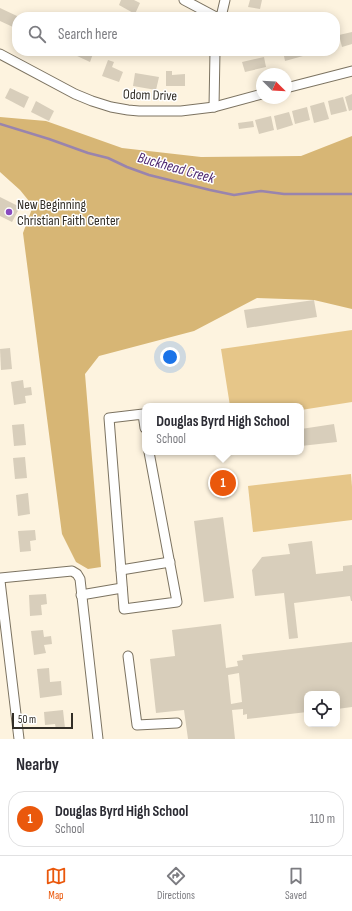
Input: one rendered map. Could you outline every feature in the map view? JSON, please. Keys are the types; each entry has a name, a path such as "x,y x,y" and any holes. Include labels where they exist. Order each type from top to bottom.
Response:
{"street":[{"path":"184,0 207,12"},
{"path":"222,12 225,0"},
{"name":"Odom Drive","path":"0,54 74,94 111,108 139,111 181,111 214,107 256,96"},
{"path":"214,107 215,56"},
{"path":"292,86 352,71"},
{"path":"142,414 109,418 124,610 177,602 151,455"},
{"path":"121,570 170,562"},
{"path":"19,739 0,579 72,571 77,574 80,579 98,739"},
{"path":"82,595 122,588"},
{"path":"128,656 137,725 177,723"}],"shaded area":[{"path":"0,117 46,121 122,148 201,157 301,156 352,136 352,309 314,300 257,298 194,331 99,356 85,374 101,567 88,569 76,562 62,534 23,233 33,206 20,190 0,172"},
{"path":"352,330 352,402 304,410 304,403 230,403 221,349"},
{"path":"351,474 352,520 253,532 248,486"}],"building":[{"path":"121,0 134,0 140,3 136,12 131,12 119,5"},
{"path":"250,0 262,0 260,9 248,7"},
{"path":"0,8 12,14 12,27 0,21"},
{"path":"352,32 352,44 342,47 340,35"},
{"path":"77,56 92,56 90,62"},
{"path":"284,56 303,56 285,61"},
{"path":"264,57 266,67 256,68 256,69 245,72 242,62"},
{"path":"108,60 114,62 112,67 123,72 119,82 102,76"},
{"path":"166,71 172,71 172,75 185,74 185,86 166,86"},
{"path":"135,73 159,77 156,90 133,86"},
{"path":"10,88 29,97 24,108 5,98"},
{"path":"352,94 352,110 349,111 345,97"},
{"path":"343,97 347,111 331,115 328,101"},
{"path":"36,101 54,111 49,121 31,112"},
{"path":"324,102 329,119 314,123 310,106"},
{"path":"307,107 310,120 295,124 292,111"},
{"path":"289,112 293,125 277,130 274,116"},
{"path":"271,116 274,130 259,134 255,120"},
{"path":"253,121 254,127 239,129 238,123"},
{"name":"New Beginning Christian Faith Center","path":"0,197 20,207 12,222 0,216"},
{"path":"314,300 317,317 247,328 244,310"},
{"path":"10,348 12,369 1,370 0,349"},
{"path":"23,380 24,388 31,387 32,395 25,396 26,403 14,405 11,382"},
{"path":"24,424 26,445 14,446 12,425"},
{"path":"334,424 337,442 304,446 304,429"},
{"path":"25,457 27,478 15,479 13,458"},
{"path":"28,493 30,514 18,516 16,495"},
{"path":"223,517 234,598 204,602 194,521"},
{"path":"35,530 36,540 30,541 31,551 20,552 18,531"},
{"path":"312,541 316,574 343,571 343,566 352,565 352,601 350,596 294,603 298,638 289,639 284,593 255,596 252,570 262,557 290,554 288,544"},
{"path":"46,594 47,604 41,605 42,615 30,616 29,595"},
{"path":"221,624 226,668 238,666 237,661 243,660 242,655 352,642 352,707 340,709 340,691 304,691 304,712 247,719 247,714 243,715 243,709 232,710 235,739 188,739 184,710 156,713 150,659 175,656 172,630","holes":["239,673 242,702 231,704 228,675"]},
{"path":"43,630 44,637 51,636 52,644 44,645 46,653 34,655 31,631"},
{"path":"49,668 50,682 61,681 62,695 40,698 37,669"},
{"path":"63,710 65,728 56,729 55,724 45,725 44,712"}],"waterway":[{"name":"Buckhead Creek","path":"0,124 88,153 108,158 149,175 234,195 261,191 284,194 352,194"}],"place":[{"name":"New Beginning Christian Faith Center","path":"9,212"},
{"name":"Douglas Byrd High School","path":"223,483"}]}
